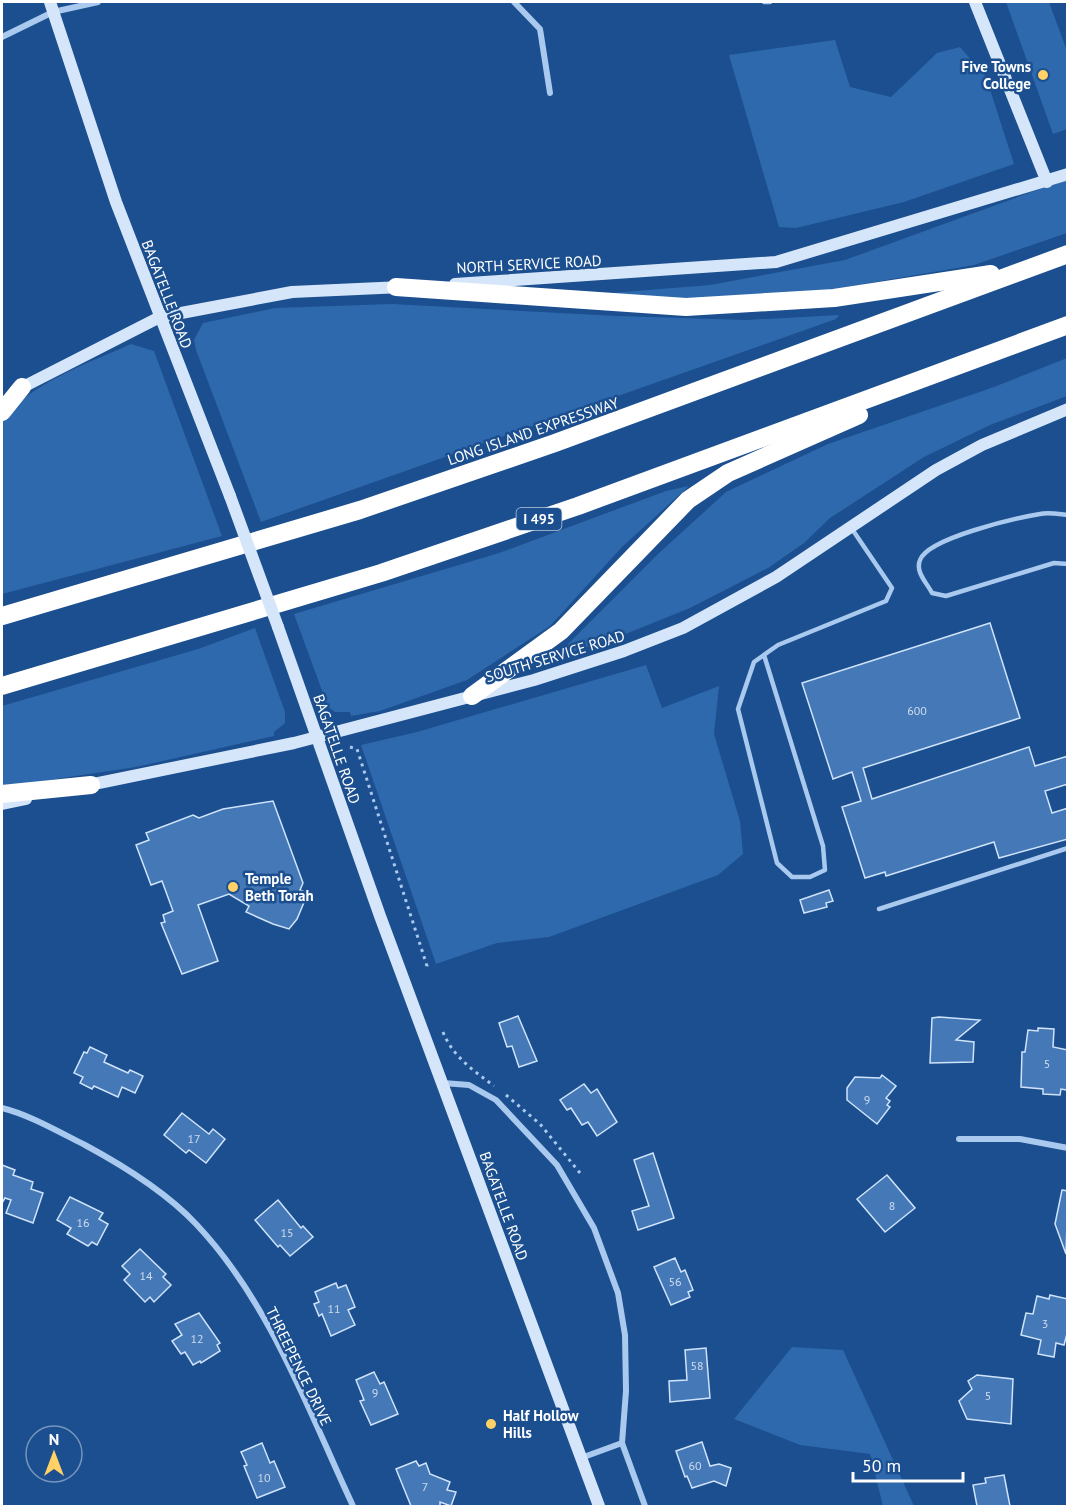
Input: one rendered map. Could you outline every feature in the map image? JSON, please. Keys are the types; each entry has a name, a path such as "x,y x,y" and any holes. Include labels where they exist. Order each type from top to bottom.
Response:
{"highway":[{"name":"LONG ISLAND EXPRESSWAY","path":"2,616 360,510 566,439 1068,254"},
{"path":"396,287 686,307 834,298 1034,267"},
{"path":"472,696 561,631 688,500 728,473 1062,327"},
{"name":"I 495","path":"2,686 381,573 578,506 1062,327"},
{"path":"2,412 22,387"},
{"path":"2,795 91,785"}],"main road":[{"path":"975,2 1047,182"},
{"name":"BAGATELLE ROAD","path":"51,7 103,164 230,496 599,1506"},
{"name":"NORTH SERVICE ROAD","path":"2,400 22,387 160,317 292,292 776,262 1068,174"},
{"name":"SOUTH SERVICE ROAD","path":"2,804 318,737 472,696 624,651 683,628 776,577 936,470 982,445 1068,409"}],"street":[{"path":"2,37 51,7 98,2"},
{"path":"514,2 540,29 550,93"},
{"path":"443,1083 469,1085 496,1100 557,1165 594,1228 618,1293 625,1335 626,1391 622,1443 645,1506"},
{"name":"THREEPENCE DRIVE","path":"2,1108 55,1130 97,1152 144,1181 195,1223 229,1263 269,1327 353,1506"},
{"path":"959,1139 1020,1139 1068,1148"},
{"path":"581,1458 622,1443"}],"lane":[{"path":"764,2 770,2"},
{"path":"1068,514 1042,513 998,523 932,546 920,558 918,569 932,593 946,596 1054,563 1068,564"},
{"path":"764,655 823,846 825,870 810,877 792,877 777,863 738,709 754,662 778,645 886,601 892,588 851,527"},
{"path":"879,909 1068,848"}],"path":[{"path":"350,747 357,749 413,919 427,966 425,970"}],"shaded area":[{"path":"1006,2 1049,2 1067,51 1067,129 1053,134"},
{"path":"835,40 850,87 891,97 937,53 960,47 986,77 1014,164 904,202 796,228 779,227 729,55"},
{"path":"1067,179 1067,233 974,265 788,297 652,299 599,294 710,285 845,260"},
{"path":"392,304 617,316 747,320 839,315 836,319 261,522 196,350 194,340 203,323 275,308"},
{"path":"131,344 154,351 222,536 2,594 2,419 29,394 45,384"},
{"path":"1067,358 1067,396 990,425 924,457 830,518 804,543 768,568 690,608 572,652 565,647 658,554 726,492 828,444 994,387"},
{"path":"689,486 622,547 550,626 467,680 380,711 351,716 350,712 335,712 328,707 294,614 499,553 666,491"},
{"path":"255,628 285,712 285,723 274,732 274,736 136,767 2,787 2,706 198,649"},
{"path":"646,665 662,708 719,686 714,734 740,821 743,854 718,875 549,937 497,943 436,964 361,745 417,732"},
{"path":"792,1347 843,1350 914,1506 883,1506 870,1454 800,1445 734,1419"}],"building":[{"path":"990,623 1020,718 863,768 872,799 1029,747 1035,766 1068,756 1068,784 1045,791 1052,813 1068,808 1068,839 999,858 994,842 886,876 885,872 865,878 842,807 861,801 852,772 833,779 802,683"},
{"name":"Temple Beth Torah","path":"273,801 303,883 300,890 308,893 297,919 289,929 273,924 246,912 249,906 229,894 198,905 218,961 182,974 161,923 165,922 163,915 173,911 162,881 151,885 136,845 149,840 146,833 193,815 199,818 223,809"},
{"path":"829,890 833,901 826,903 827,907 804,913 800,900"},
{"path":"518,1016 537,1061 519,1067 512,1046 507,1047 499,1023"},
{"path":"932,1018 980,1020 956,1040 974,1042 973,1062 930,1063"},
{"path":"1038,1028 1054,1029 1053,1047 1068,1050 1067,1090 1061,1089 1060,1095 1043,1094 1043,1089 1021,1087 1022,1052 1025,1052 1028,1030 1038,1031"},
{"path":"90,1047 107,1055 104,1062 128,1073 130,1070 143,1076 135,1093 122,1087 118,1097 94,1086 92,1089 80,1083 83,1077 74,1073 84,1052 87,1053"},
{"path":"882,1075 896,1086 886,1098 890,1101 887,1105 890,1107 877,1124 847,1100 847,1088 855,1077 880,1078"},
{"path":"584,1084 591,1093 597,1089 617,1122 597,1136 588,1122 582,1125 571,1108 567,1110 560,1100"},
{"path":"182,1113 209,1134 213,1129 225,1139 206,1163 189,1150 186,1153 164,1135"},
{"path":"653,1153 674,1218 638,1230 632,1211 649,1206 634,1160"},
{"path":"2,1165 15,1170 13,1175 33,1182 31,1189 43,1193 33,1223 6,1213 11,1200 5,1198 2,1203"},
{"path":"887,1175 915,1208 885,1232 857,1199"},
{"path":"1062,1190 1068,1191 1066,1254 1055,1224"},
{"path":"70,1197 103,1213 99,1219 108,1224 97,1245 92,1242 88,1246 67,1234 71,1228 57,1220"},
{"path":"278,1200 301,1228 303,1226 313,1237 290,1256 280,1245 278,1247 255,1220"},
{"path":"140,1249 166,1274 163,1277 171,1285 154,1302 150,1297 145,1302 124,1280 130,1274 122,1266"},
{"path":"675,1258 681,1272 685,1270 693,1290 688,1292 690,1297 671,1305 654,1267"},
{"path":"336,1283 338,1288 346,1285 355,1307 348,1310 355,1325 331,1336 322,1314 319,1316 314,1304 319,1302 315,1292"},
{"path":"1050,1295 1068,1299 1068,1330 1064,1345 1056,1343 1054,1357 1038,1354 1041,1340 1021,1335 1026,1313 1033,1314 1037,1296 1049,1299"},
{"path":"199,1313 220,1343 217,1345 220,1351 201,1363 200,1361 193,1365 185,1352 181,1354 172,1341 182,1335 175,1324"},
{"path":"706,1348 710,1398 670,1402 669,1381 687,1380 685,1350"},
{"path":"374,1372 380,1384 384,1382 398,1414 371,1425 360,1401 364,1400 356,1380"},
{"path":"977,1375 1013,1379 1011,1424 967,1419 959,1401 972,1389 968,1381"},
{"path":"702,1442 710,1466 719,1464 731,1468 726,1486 714,1481 692,1488 687,1476 685,1477 676,1451"},
{"path":"262,1443 270,1463 274,1461 285,1487 257,1498 241,1452"},
{"path":"416,1461 419,1466 426,1463 430,1474 450,1482 447,1490 456,1492 451,1506 440,1502 440,1506 411,1506 396,1469"},
{"path":"1004,1475 1010,1506 977,1506 973,1485 986,1483 985,1478"}],"place":[{"name":"Five Towns College","path":"1043,75"},
{"name":"Temple Beth Torah","path":"233,887"},
{"name":"Half Hollow Hills","path":"491,1424"}]}
